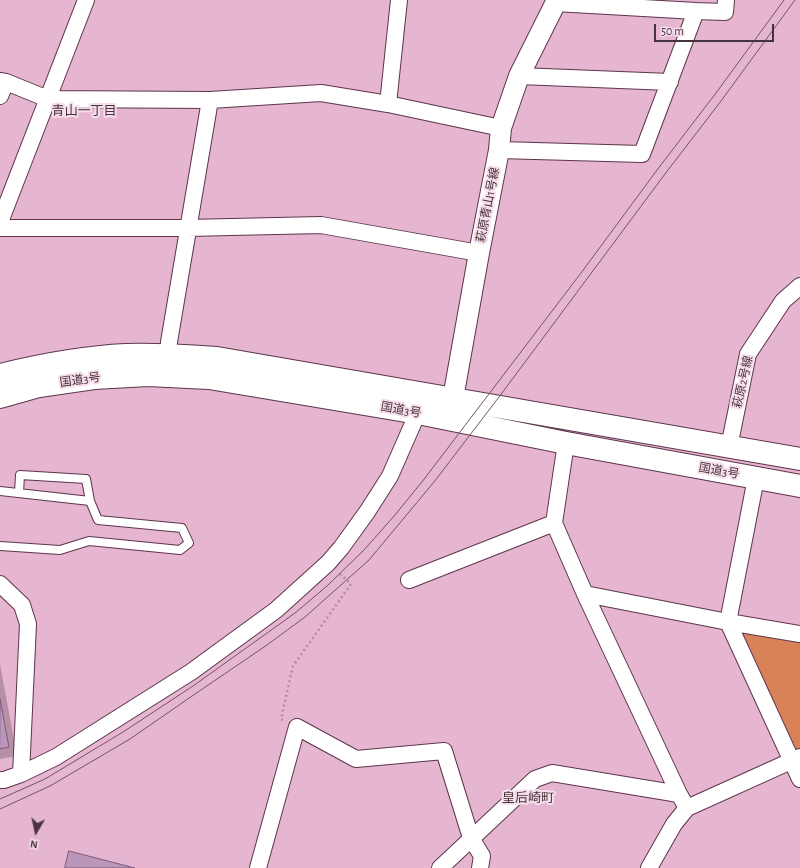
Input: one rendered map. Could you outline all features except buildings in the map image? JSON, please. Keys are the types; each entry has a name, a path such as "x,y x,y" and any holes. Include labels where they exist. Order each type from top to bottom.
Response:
{"highway":[{"name":"国道3号","path":"0,376 80,359 125,355 168,355 217,358 451,410 566,443 800,486"},
{"name":"国道3号","path":"0,397 39,386 94,378 148,375 209,378 421,403"},
{"name":"国道3号","path":"451,410 729,447 800,459"}],"street":[{"path":"0,222 86,0"},
{"path":"388,104 399,0"},
{"path":"556,2 725,12 726,0"},
{"name":"萩原青山1号線","path":"451,410 499,150 501,128 519,76 556,2"},
{"path":"499,150 642,154 696,11"},
{"path":"519,76 670,82"},
{"path":"2,86 48,99 210,100 321,93 388,104 501,128"},
{"path":"168,355 187,228 210,100"},
{"path":"0,228 187,228 321,225 479,253"},
{"name":"萩原2号線","path":"729,447 748,354 783,301 800,286"},
{"path":"0,780 21,774 56,757 191,672 276,610 328,563 342,548 390,476 421,403"},
{"path":"566,443 554,523 585,594 683,801 674,824 649,868"},
{"path":"756,478 728,622 796,759 800,779"},
{"path":"409,580 554,523"},
{"path":"0,584 22,606 28,624 21,774"},
{"path":"585,594 728,622 800,634"},
{"path":"258,868 296,727 356,759 444,751 471,838 482,856 480,868"},
{"path":"440,868 535,779 552,773 683,801 796,759"}],"lane":[{"path":"0,546 60,550 89,541 180,550 189,543 182,528 98,520 90,501 86,479 20,475 19,493"},
{"path":"0,491 90,501"}],"path":[{"path":"296,727 281,719 293,666 351,584 328,563"}],"shaded area":[{"path":"745,632 800,642 800,748 793,751 739,638"}],"tram line":[{"path":"0,799 45,779 123,732 193,686 295,613 327,586 364,550 425,478 584,269 784,0"},
{"path":"0,809 50,786 130,739 267,645 305,617 369,560 434,482 499,397 795,0"}],"district":[{"name":"青山一丁目","path":"84,111"},
{"name":"皇后崎町","path":"528,798"}]}
